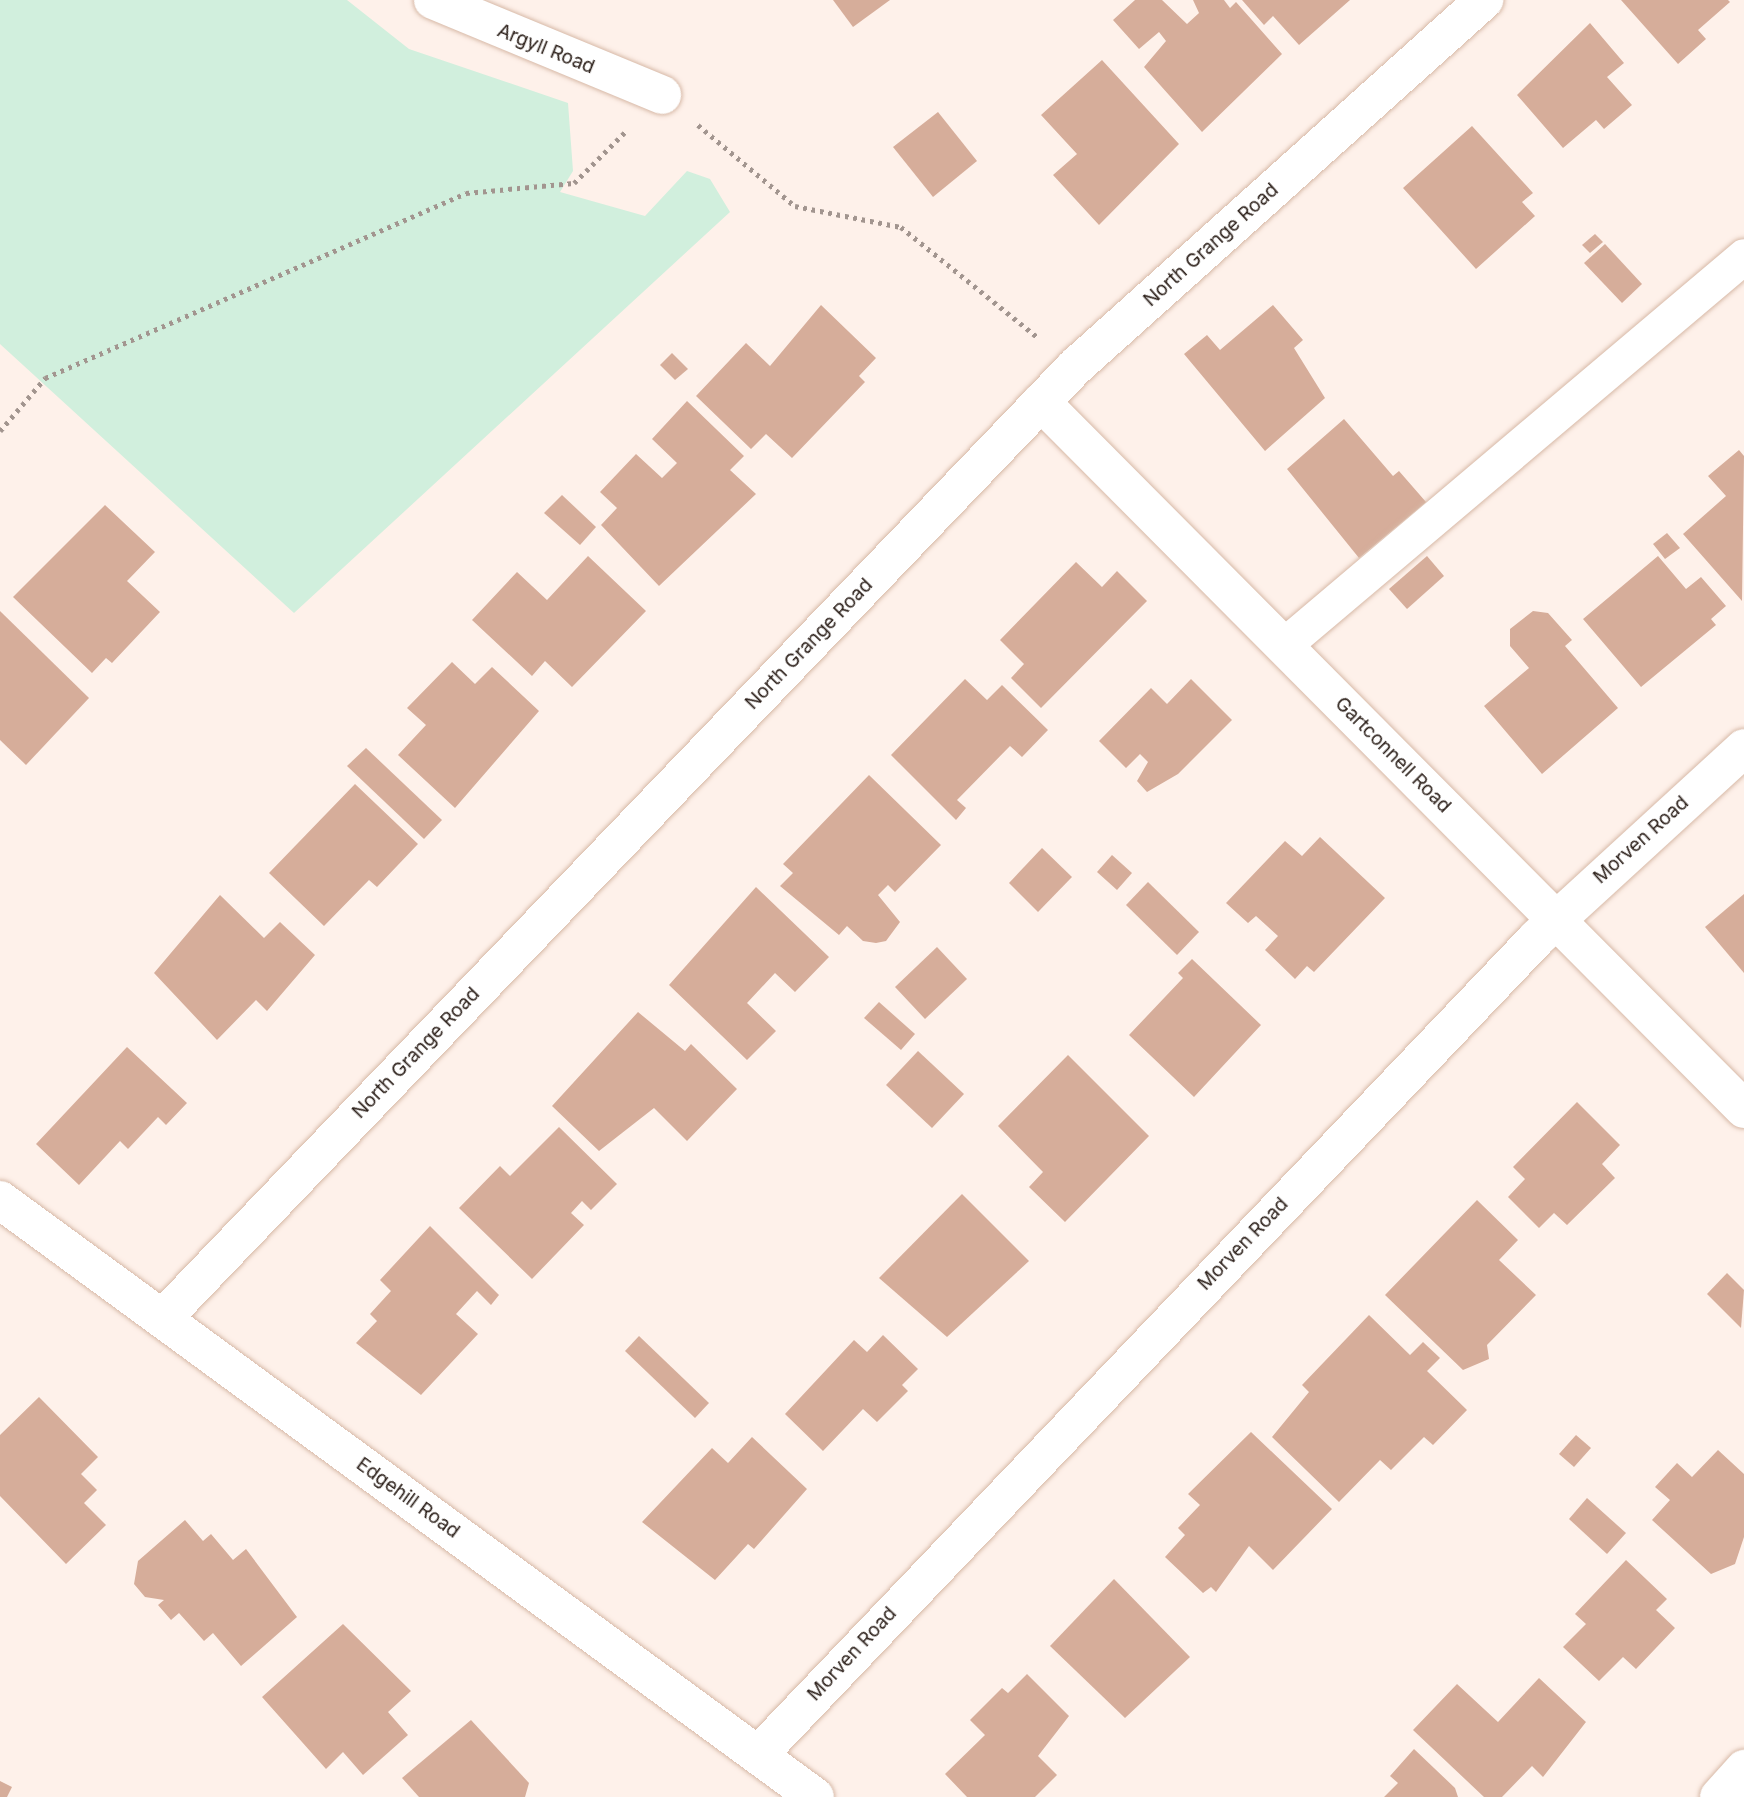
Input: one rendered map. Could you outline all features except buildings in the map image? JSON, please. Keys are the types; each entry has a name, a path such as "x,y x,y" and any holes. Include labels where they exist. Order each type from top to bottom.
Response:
{"street":[{"name":"Argyll Road","path":"433,0 662,95"},
{"name":"North Grange Road","path":"163,1318 1075,367 1485,0"},
{"name":"Gartconnell Road","path":"1041,401 1744,1109"},
{"name":"Morven Road","path":"758,1755 1555,920 1744,748"},
{"name":"Edgehill Road","path":"0,1200 815,1797"},
{"path":"1719,1797 1744,1769"}],"lane":[{"path":"1284,645 1744,256"}],"path":[{"path":"0,430 45,378 466,193 574,183 662,95 795,206 901,227 1075,367"}],"green space":[{"path":"0,0 347,0 409,49 568,103 573,171 560,192 645,216 687,171 710,179 730,212 294,613 0,344"}]}
